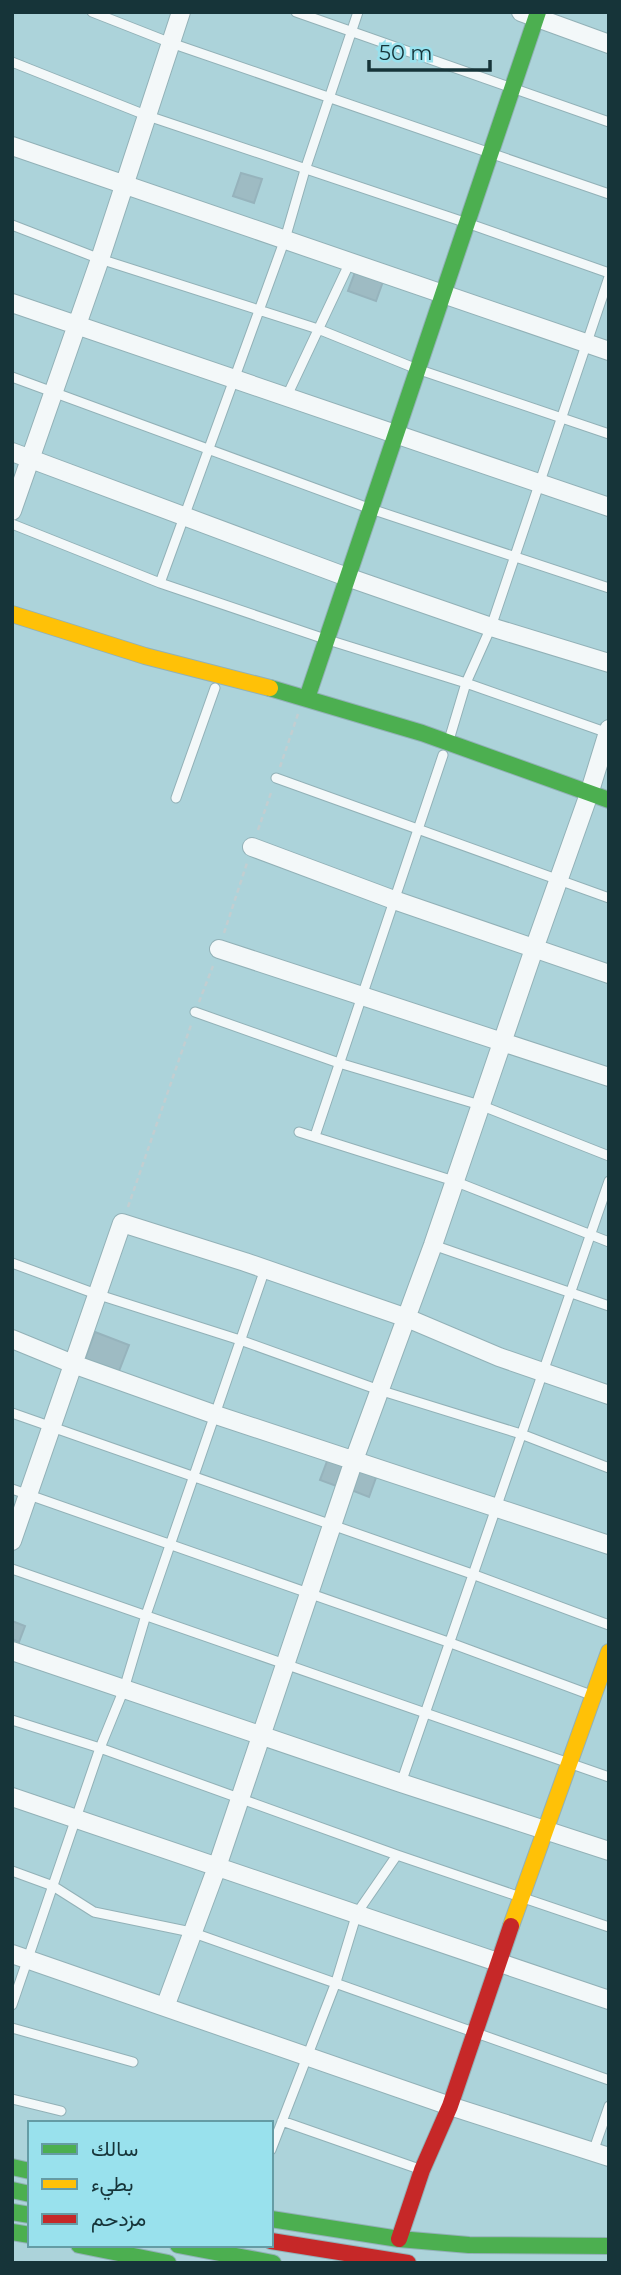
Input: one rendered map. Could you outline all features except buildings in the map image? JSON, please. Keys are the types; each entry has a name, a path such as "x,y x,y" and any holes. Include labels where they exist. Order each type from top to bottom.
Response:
{"main road":[{"path":"303,704 491,153 532,14"},
{"path":"12,614 445,748 587,800 609,814"},
{"path":"12,629 215,688 303,704"},
{"path":"587,800 609,800"},
{"path":"399,2239 422,2170 450,2106 570,1763 601,1699 609,1652"},
{"path":"273,2219 399,2239 469,2245 609,2246"},
{"path":"273,2241 408,2263"},
{"path":"89,2247 168,2263"},
{"path":"189,2247 273,2263"}],"street":[{"path":"12,511 100,259 181,12"},
{"path":"532,14 609,44"},
{"path":"12,146 609,351"},
{"path":"12,303 609,507"},
{"path":"12,452 347,578 609,663"},
{"path":"165,2007 217,1867 354,1460 433,1245 587,800 608,731"},
{"path":"253,847 394,900 609,974"},
{"path":"219,948 609,1077"},
{"path":"12,1541 20,1492 52,1426 122,1223 407,1318 543,1373 609,1395"},
{"path":"14,1342 216,1415 609,1545"},
{"path":"12,1651 609,1851"},
{"path":"12,1797 609,2000"},
{"path":"20,1957 450,2106 601,2154"}],"lane":[{"path":"92,12 171,43 609,194"},
{"path":"296,12 609,121"},
{"path":"160,583 285,239 358,12"},
{"path":"12,62 148,116 467,223 609,275 491,626 466,683 315,1136"},
{"path":"12,225 100,259 318,329 417,369 609,434"},
{"path":"286,398 351,262"},
{"path":"12,377 371,509 609,588"},
{"path":"12,524 160,583 608,731"},
{"path":"176,798 215,688"},
{"path":"276,778 609,898"},
{"path":"195,1013 339,1063 480,1105 609,1156"},
{"path":"299,1132 454,1181 609,1242"},
{"path":"401,1783 609,1181"},
{"path":"433,1245 609,1306"},
{"path":"12,1262 96,1294 240,1340 379,1390 521,1434 609,1468"},
{"path":"12,2005 20,1957 53,1886 100,1748 124,1689 146,1615 265,1269"},
{"path":"12,1413 472,1574 609,1625"},
{"path":"20,1492 448,1642 601,1699"},
{"path":"12,1569 609,1777"},
{"path":"12,1720 100,1748 397,1855 609,1927"},
{"path":"273,2145 336,1982 357,1913 397,1855"},
{"path":"12,1871 53,1886 94,1912 191,1932 609,2080"},
{"path":"12,2028 133,2062"},
{"path":"12,2099 61,2111"},
{"path":"601,2154 609,2106"},
{"path":"282,2121 422,2170"}],"path":[{"path":"122,1223 303,704"}],"traffic: fast":[{"path":"307,698 538,12"},
{"path":"270,688 422,733 609,800"},
{"path":"12,2167 28,2171"},
{"path":"12,2190 28,2194"},
{"path":"12,2212 28,2215"},
{"path":"273,2219 399,2239 469,2245 609,2246"},
{"path":"12,2232 28,2235"},
{"path":"89,2247 168,2263"},
{"path":"189,2247 273,2263"}],"traffic: slow":[{"path":"12,614 145,656 270,688"},
{"path":"511,1926 609,1652"}],"traffic: jam":[{"path":"399,2239 422,2170 450,2106 511,1926"},
{"path":"273,2241 408,2263"}]}
